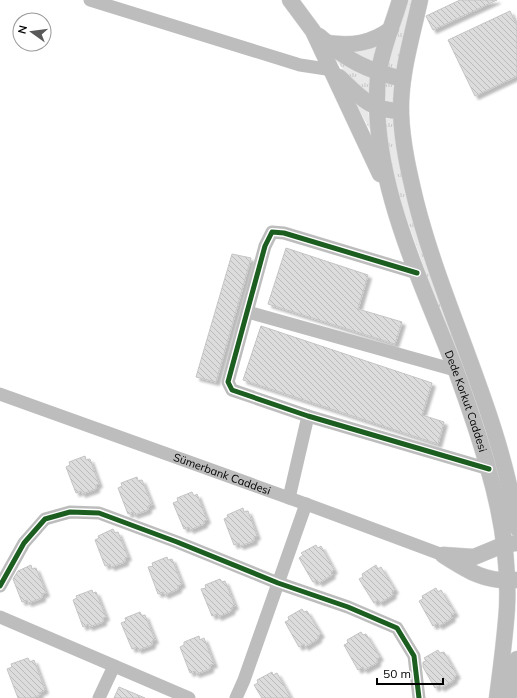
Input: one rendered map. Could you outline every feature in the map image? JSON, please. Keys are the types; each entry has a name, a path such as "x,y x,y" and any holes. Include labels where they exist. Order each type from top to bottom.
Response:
{"main road":[{"name":"Dede Korkut Caddesi","path":"290,0 313,31 327,44 359,66 379,74 403,79 401,112 402,129 411,181 425,233 498,442 509,483 517,528"},
{"path":"379,74 400,0"},
{"path":"403,79 420,0"},
{"path":"327,44 352,45 364,43 381,36 391,29"},
{"name":"Dede Korkut Caddesi","path":"313,31 395,207"},
{"name":"Dede Korkut Caddesi","path":"332,70 364,101 377,108 401,112"},
{"name":"Dede Korkut Caddesi","path":"379,74 377,108 380,143 395,207 417,273 455,370 489,469 510,544 512,581 497,698"},
{"path":"443,555 474,557 510,544"},
{"path":"443,555 476,575 512,581"},
{"path":"511,698 517,658"}],"street":[{"path":"90,0 300,65 332,70"},
{"path":"417,273 284,233 272,232 265,246 228,382 232,390 308,416 489,469"},
{"path":"248,312 455,370"},
{"name":"Sümerbank Caddesi","path":"0,394 443,555"},
{"path":"289,498 308,416"},
{"path":"236,698 306,504"},
{"path":"0,586 24,543 44,519 70,512 99,513 177,542 278,583 348,607 397,628 414,656 419,698"},
{"path":"0,617 189,698"},
{"path":"99,698 114,666"}],"green space":[{"path":"408,0 413,0 397,70 386,67"},
{"path":"378,44 374,63 370,64 350,49"},
{"path":"327,48 371,77 369,98 345,72"},
{"path":"385,83 393,84 395,86 395,103 386,105"},
{"path":"356,104 368,110 371,132"},
{"path":"385,118 393,119 410,211 485,418 510,516 513,538 508,539 424,268 405,214 390,163"}],"building":[{"path":"460,0 497,0 433,30 426,16"},
{"path":"510,11 517,26 517,76 475,96 448,40"},
{"path":"286,248 368,275 358,309 402,322 395,344 268,304"},
{"path":"232,254 251,258 216,382 196,377"},
{"path":"261,326 432,383 422,415 444,422 438,444 243,380"},
{"path":"85,456 86,460 90,459 99,484 96,485 96,489 82,494 81,491 76,493 66,467 70,465 69,462"},
{"path":"137,477 138,481 142,480 152,505 148,506 148,510 134,515 133,512 128,514 118,488 122,486 121,483"},
{"path":"192,492 194,496 197,494 207,520 204,521 204,524 190,530 189,527 184,529 173,503 178,501 177,498"},
{"path":"243,508 244,512 248,511 257,536 254,537 254,541 240,546 239,543 234,545 224,519 228,517 227,515"},
{"path":"113,529 115,533 118,532 128,557 125,558 125,562 111,567 110,564 105,566 95,540 99,538 98,536"},
{"path":"316,545 318,548 321,546 334,570 331,572 332,575 319,583 317,580 313,582 299,558 303,555 301,553"},
{"path":"167,557 168,560 172,559 182,584 178,586 178,589 165,595 163,592 158,594 148,567 153,566 152,563"},
{"path":"31,565 32,569 36,568 46,593 42,594 42,598 28,603 27,600 22,602 13,579 18,571"},
{"path":"376,565 378,569 381,567 395,590 392,592 393,595 380,603 378,600 374,603 359,579 363,577 362,574"},
{"path":"220,579 222,582 225,581 235,606 232,607 231,611 218,617 217,614 212,616 201,589 206,588 205,585"},
{"path":"436,588 438,592 441,590 455,613 451,615 452,618 439,626 438,623 433,626 419,601 423,599 422,596"},
{"path":"92,590 93,593 96,592 106,617 103,618 103,622 89,627 88,624 83,627 73,600 77,598 76,596"},
{"path":"302,609 304,612 307,611 321,634 318,636 318,639 305,647 304,644 299,647 285,622 289,620 288,617"},
{"path":"140,612 142,616 145,615 155,640 152,641 152,645 138,650 137,647 132,649 121,623 126,621 125,618"},
{"path":"361,632 363,635 366,634 380,657 377,659 377,663 364,670 363,667 358,670 344,645 348,643 347,640"},
{"path":"199,636 200,640 204,638 214,664 210,665 210,669 196,674 195,671 190,673 180,647 184,645 184,642"},
{"path":"438,650 440,653 444,652 457,675 454,677 454,680 441,688 440,685 435,688 423,667 423,662 426,661 424,658"},
{"path":"28,658 30,662 34,660 45,690 39,693 40,695 32,698 18,698 7,669 12,667 11,664"},
{"path":"272,672 273,675 277,673 291,698 262,698 254,685 258,683 257,680"},
{"path":"119,687 145,698 114,698"}],"cycle path":[{"path":"417,273 284,233 272,232 265,246 228,382 232,390 308,416 489,469"},
{"path":"0,586 24,543 45,519 70,512 99,513 177,542 278,583 348,607 397,628 414,656 419,698"}]}
